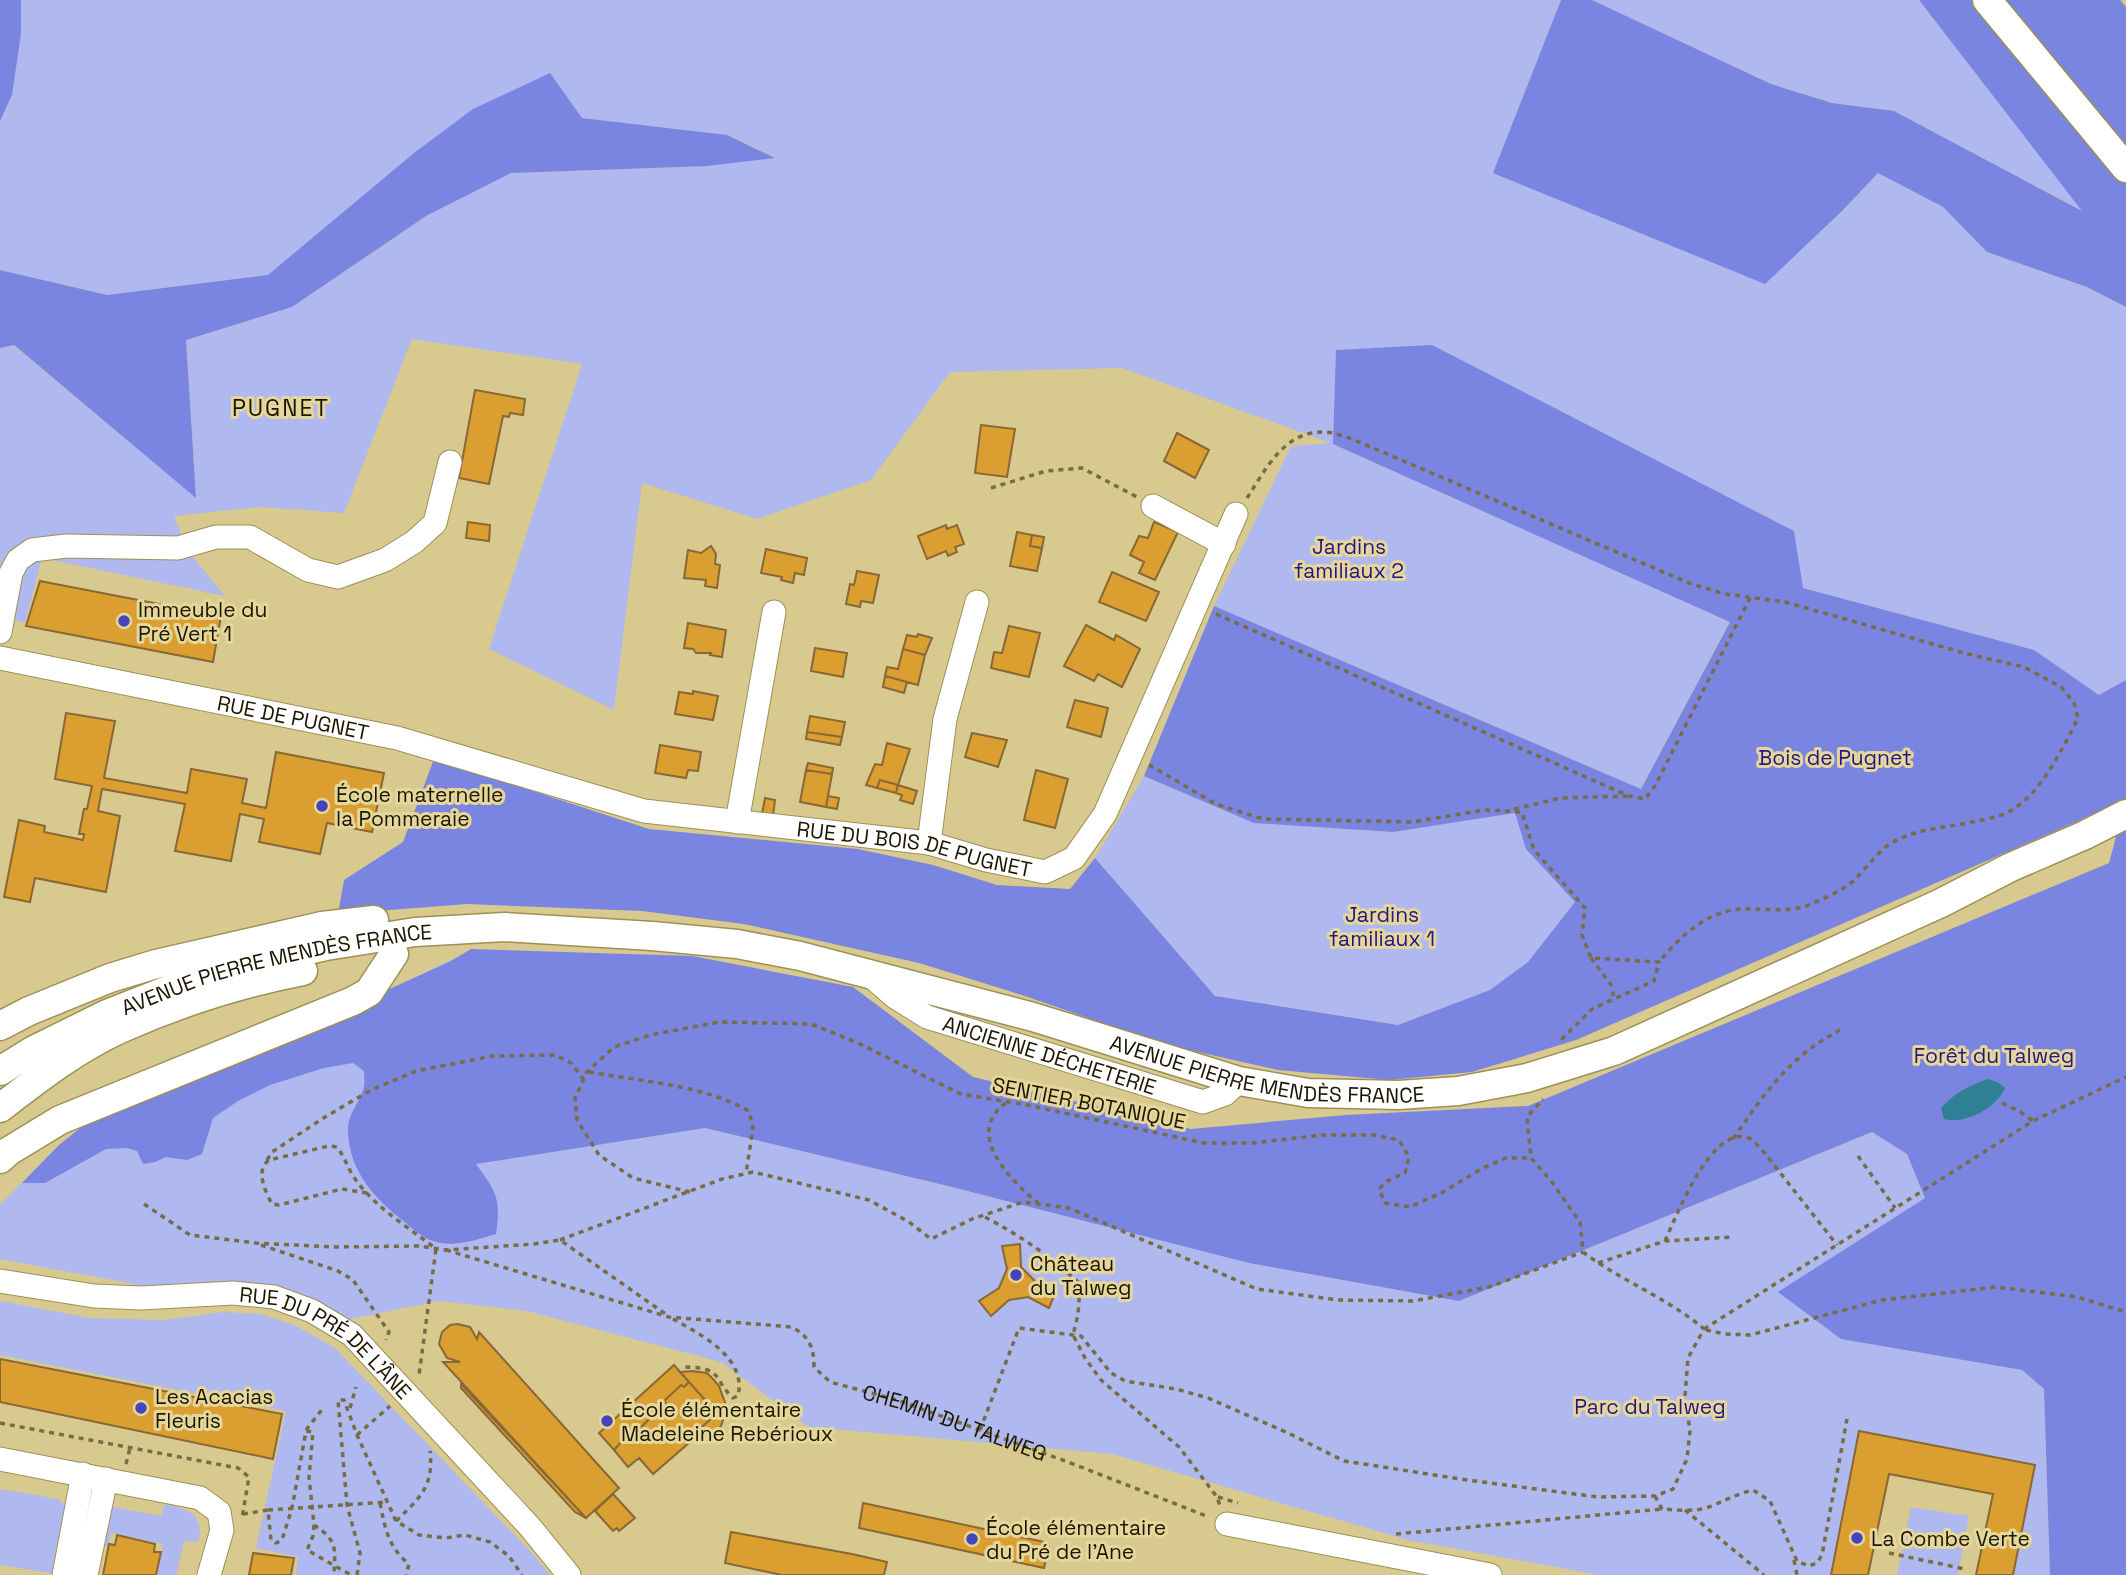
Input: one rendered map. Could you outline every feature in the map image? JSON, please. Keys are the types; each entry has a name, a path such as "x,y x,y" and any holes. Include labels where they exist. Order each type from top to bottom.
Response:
{"main road":[{"path":"1987,0 2126,168"},
{"path":"2010,0 2126,138"},
{"name":"AVENUE PIERRE MENDÈS FRANCE","path":"0,1071 34,1050 107,1014 201,977 253,962 326,946 415,932 505,927 737,944 800,956 1033,1017 1239,1081 1308,1093 1399,1095 1458,1091 1527,1078 1614,1051 1941,903 2126,814"},
{"name":"AVENUE PIERRE MENDÈS FRANCE","path":"1941,903 2022,881 2126,834"},
{"path":"0,1026 29,1011 110,978 214,950 322,926 372,920 505,912 569,932"},
{"name":"AVENUE PIERRE MENDÈS FRANCE","path":"0,1108 56,1066 119,1030 166,1011 265,979 394,954 516,944 569,932"},
{"path":"0,1159 60,1121 353,1001 369,992 394,954"}],"street":[{"path":"0,632 11,573 18,560 32,550 66,546 178,548 216,537 250,537 308,569 338,577 385,561 414,542 435,523 450,462"},
{"path":"1153,506 1224,544"},
{"name":"RUE DU BOIS DE PUGNET","path":"584,792 644,811 929,844 986,860 1045,872 1074,858 1105,814 1236,514"},
{"path":"929,844 945,719 977,602"},
{"path":"737,822 774,611"},
{"name":"RUE DE PUGNET","path":"0,658 397,738 584,792"},
{"name":"RUE DU PRÉ DE L'ÂNE","path":"0,1281 94,1296 141,1298 233,1293 274,1297 312,1311 352,1335 530,1527 569,1575"},
{"path":"0,1459 200,1498 219,1512 222,1530 209,1575"},
{"path":"64,1575 83,1474"},
{"path":"86,1575 106,1479"},
{"path":"1227,1524 1490,1575"}],"path":[{"path":"1236,514 1277,452 1297,438 1327,432 1352,439 1689,583 1725,594 1799,605 1968,654 2024,667 2061,687 2074,703 2078,718 2060,753 2028,798 2005,813 1916,832 1893,842 1871,861 1851,884 1804,907 1744,909 1722,913 1702,921 1675,942 1659,962 1654,981 1592,1009 1556,1045"},
{"path":"991,488 1046,471 1082,468 1153,506"},
{"path":"1508,811 1560,798 1629,796 1645,799 1655,786 1750,598"},
{"path":"1196,605 1629,796"},
{"path":"1131,752 1156,771 1216,804 1263,819 1413,822 1484,810 1522,812 1534,850 1585,908 1582,936 1591,958 1611,985 1614,998"},
{"path":"1591,958 1659,962"},
{"name":"SENTIER BOTANIQUE","path":"691,1192 633,1178 599,1155 577,1120 575,1098 587,1072 614,1047 650,1034 719,1022 811,1024 858,1043 961,1094 1204,1143 1252,1143 1323,1135 1374,1135 1399,1140 1409,1157 1405,1173 1387,1181 1379,1189 1385,1203 1410,1207 1506,1158 1531,1158"},
{"path":"1732,1140 1779,1076 1796,1058 1818,1041 1840,1030"},
{"path":"367,1193 342,1189 279,1205 272,1204 261,1171 272,1152 325,1117 371,1090 416,1071 493,1056 555,1055 570,1063 584,1080"},
{"path":"587,1072 699,1090 729,1100 749,1111 753,1128 746,1173"},
{"path":"980,1430 1019,1328 1082,1336 1111,1373 1125,1381 1208,1398 1344,1461 1598,1497 1655,1496 1673,1489 1687,1459 1690,1431 1685,1396 1688,1358 1704,1329 2033,1121 2126,1077"},
{"path":"1544,1098 1527,1117 1531,1158 1580,1222 1583,1252 1691,1318 1704,1329 1726,1334 1750,1335 1882,1300 1996,1287 2077,1297 2126,1312"},
{"path":"1008,1102 997,1110 990,1121 988,1133 993,1150 1014,1181 1040,1204"},
{"path":"2002,1103 2033,1121"},
{"path":"1665,1241 1693,1179 1721,1145 1738,1137 1751,1139 1763,1151 1837,1245"},
{"path":"263,1164 269,1160 329,1146 337,1147 352,1175 367,1193 401,1224 436,1249"},
{"path":"1858,1156 1895,1209"},
{"path":"144,1204 190,1235 256,1243 332,1247 419,1246 446,1250 561,1240 722,1179 753,1171 869,1200 909,1222 931,1239 972,1219 985,1217 1023,1202 1069,1208 1191,1263 1258,1289 1338,1300 1413,1301 1489,1287 1583,1252"},
{"path":"985,1217 1029,1242 1058,1263 1080,1284 1078,1315 1073,1335 1085,1358 1101,1380 1179,1447 1217,1497 1227,1524"},
{"path":"1598,1263 1665,1241 1732,1237"},
{"path":"561,1240 726,1355 736,1368 740,1384 738,1396 730,1396 722,1381 713,1372 704,1368 685,1367"},
{"path":"256,1243 338,1271 353,1280 389,1332 376,1362"},
{"path":"356,1435 405,1394 420,1375 436,1249"},
{"name":"CHEMIN DU TALWEG","path":"446,1250 669,1317 792,1328 804,1334 814,1350 814,1367 830,1382 897,1400 1227,1524"},
{"path":"349,1410 356,1387"},
{"path":"357,1575 360,1553 348,1505 338,1399 345,1400 356,1435 397,1521 419,1535 446,1538 465,1535 490,1542 509,1556 522,1575"},
{"path":"268,1510 271,1540 276,1543 282,1540 292,1508 306,1431 324,1407"},
{"path":"397,1521 418,1500 431,1473 427,1418"},
{"path":"1391,1535 1662,1509 1706,1508 1733,1495 1753,1490 1770,1501 1793,1555 1797,1561 1809,1566 1817,1563 1822,1555 1847,1419"},
{"path":"306,1431 313,1432 309,1477 314,1525 307,1550 351,1575"},
{"path":"1655,1496 1662,1509"},
{"path":"243,1514 387,1502"},
{"path":"380,1503 387,1535 396,1554 409,1564"},
{"path":"1684,1510 1765,1575"},
{"path":"314,1525 329,1535 335,1553 334,1575"},
{"path":"1889,1553 1965,1569"},
{"path":"1793,1555 1797,1575"},
{"path":"406,1575 411,1557"}],"green space":[{"path":"0,0 21,0 21,34 12,95 0,121"},
{"name":"Jardins familiaux 2","path":"21,0 1561,0 1494,173 1843,210 1878,173 1943,207 1987,252 2087,287 2126,307 2126,680 2099,695 2034,650 1802,588 1794,531 1432,346 1337,350 1333,444 1730,621 1641,789 1214,606 1291,446 1331,443 1122,368 950,372 871,480 757,519 642,483 614,710 489,649 582,364 412,339 344,513 260,507 174,516 188,551 225,596 42,558 25,623 0,616 0,348 13,345 196,497 186,340 292,307 426,216 511,173 707,166 774,157 727,135 582,118 268,275 107,295 0,270 0,121 12,95 21,34"},
{"path":"1561,0 1592,0 1771,84 1832,103 1894,111 2082,211 1919,0 2120,0 2126,7 2126,307 2087,287 1987,252 1943,207 1878,173 1765,284 1493,173"},
{"path":"1592,0 1919,0 2084,212 1894,111 1832,103 1771,84"},
{"path":"550,73 582,118 727,135 775,158 707,166 511,173 426,216 292,307 186,340 196,498 14,345 0,348 0,270 107,295 268,275 414,153 473,109"},
{"name":"Bois de Pugnet","path":"1432,345 1794,531 1803,588 2034,650 2099,695 2126,680 2126,800 1576,1040 1472,1072 1390,1080 1278,1070 1163,1044 919,963 744,924 642,911 467,904 338,914 344,880 403,842 434,759 649,829 858,849 933,865 997,885 1070,889 1095,858 1215,996 1398,1025 1490,990 1528,962 1575,902 1526,849 1515,813 1393,832 1254,823 1144,776 1214,606 1641,789 1730,622 1333,444 1336,350"},
{"name":"Jardins familiaux 1","path":"1144,776 1254,823 1393,832 1515,813 1526,849 1575,902 1528,962 1490,990 1398,1025 1215,996 1095,858"},
{"name":"Forêt du Talweg","path":"2126,800 2126,1575 2050,1575 2044,1389 2022,1370 1841,1339 1778,1292 1925,1198 1907,1154 1872,1132 1459,1301 1249,1263 948,1186 705,1128 476,1164 496,1196 496,1234 464,1242 441,1243 422,1236 395,1214 366,1184 359,1172 350,1147 348,1126 364,1087 364,1071 353,1063 324,1068 270,1085 238,1101 213,1118 202,1154 187,1160 166,1157 143,1164 137,1151 127,1148 106,1149 45,1183 22,1183 59,1145 94,1117 265,1046 451,961 471,949 692,956 853,987 973,1077 1191,1129 1346,1115 1528,1106 2109,863"},
{"name":"Parc du Talweg","path":"462,955 421,1172 705,1128 948,1186 1249,1263 1459,1301 1872,1132 1907,1154 1925,1198 1779,1292 1841,1339 2022,1370 2044,1389 2050,1575 2013,1575 2035,1465 1860,1431 1831,1575 1599,1575 1408,1540 1112,1454 809,1427 721,1362 527,1311 439,1301 336,1322 0,1259 0,1205 59,1145"},
{"path":"0,1301 90,1318 163,1320 224,1312 260,1314 294,1325 335,1348 550,1575 296,1575 298,1557 256,1548 286,1411 0,1355"},
{"path":"0,1489 58,1499 68,1508 57,1574 0,1565"},
{"path":"165,1504 192,1514 199,1525 199,1542 184,1541 176,1575 157,1575 163,1544 111,1533 108,1547 102,1545 106,1520 113,1507 161,1516"},
{"path":"1911,1507 1969,1516 1958,1575 1897,1575"}],"shaded area":[{"path":"1989,1079 2005,1088 1995,1102 1979,1113 1961,1120 1944,1119 1941,1108 1951,1098"}],"building":[{"path":"475,390 525,399 523,415 510,413 509,417 503,416 489,484 459,478"},
{"path":"981,425 1015,429 1007,477 975,473"},
{"path":"1177,433 1209,450 1195,478 1164,461"},
{"path":"468,522 490,525 489,541 466,538"},
{"path":"1154,522 1178,532 1155,580 1139,573 1144,562 1130,555 1139,536 1148,538"},
{"path":"946,525 947,529 957,525 964,544 955,547 957,552 948,556 946,551 927,559 918,536"},
{"path":"1017,532 1032,535 1030,546 1042,548 1037,571 1010,566"},
{"path":"1032,535 1044,537 1042,548 1030,546"},
{"path":"711,546 716,554 715,564 720,565 717,588 705,586 706,580 684,578 688,550 701,553"},
{"path":"766,549 807,558 804,575 795,573 793,583 781,580 782,577 761,573"},
{"path":"857,571 879,575 873,603 861,601 860,607 846,604 850,584 854,585"},
{"path":"1112,572 1159,592 1146,621 1099,602"},
{"name":"Immeuble du Pré Vert 1","path":"40,581 221,616 213,662 26,626"},
{"path":"688,623 726,630 722,657 684,648"},
{"path":"1086,625 1114,640 1116,635 1140,649 1122,687 1098,674 1094,681 1064,666"},
{"path":"1009,626 1040,633 1029,677 991,668 994,652 1002,653"},
{"path":"918,634 932,638 925,655 903,649 907,635 917,637"},
{"path":"815,648 847,653 843,677 811,671"},
{"path":"903,649 925,655 918,685 885,676 887,667 898,669"},
{"path":"885,676 907,682 904,693 883,687"},
{"path":"693,691 718,696 713,720 675,714 679,692 693,694"},
{"path":"1075,700 1108,708 1101,737 1067,727"},
{"name":"École maternelle la Pommeraie","path":"66,713 115,721 104,778 187,793 191,769 247,779 242,803 266,808 276,752 384,773 372,832 327,823 320,854 259,842 264,819 240,814 231,861 175,851 185,804 102,789 98,811 120,816 106,892 35,878 30,902 4,897 19,820 45,826 44,832 83,840 84,834 79,834 92,786 55,779"},
{"path":"810,716 845,722 842,737 807,732"},
{"path":"807,732 842,737 840,745 806,739"},
{"path":"972,733 1007,740 998,767 965,757"},
{"path":"887,743 910,749 898,785 880,780 877,788 866,785 875,764 882,765"},
{"path":"660,745 701,752 698,771 688,770 686,778 655,773"},
{"path":"808,763 833,768 832,774 806,770"},
{"path":"806,770 832,774 826,807 800,802"},
{"path":"1036,770 1068,779 1055,828 1024,820"},
{"path":"880,780 898,785 896,793 877,788"},
{"path":"898,785 917,791 913,804 900,800 902,795 896,793"},
{"path":"828,796 839,798 837,809 826,807"},
{"path":"765,798 775,800 773,816 762,814"},
{"name":"Château du Talweg","path":"1020,1244 1021,1267 1034,1280 1033,1283 1056,1291 1049,1308 1028,1297 1009,1300 991,1316 979,1301 999,1288 1007,1269 1002,1246"},
{"path":"450,1325 470,1327 477,1339 479,1332 619,1488 586,1518 443,1362 460,1362 447,1358 439,1344 442,1332"},
{"name":"Les Acacias Fleuris","path":"0,1359 282,1414 273,1459 0,1402"},
{"path":"674,1365 689,1382 684,1387 681,1385 664,1401 666,1403 635,1433 632,1430 614,1450 599,1433"},
{"path":"680,1372 707,1373 713,1379 719,1386 727,1408 716,1432 700,1438 695,1433 712,1418 710,1416 715,1411"},
{"path":"689,1382 715,1411 710,1416 712,1418 695,1433 697,1436 653,1474 639,1458 628,1467 614,1450 632,1430 635,1433 666,1403 664,1401 681,1385 684,1387"},
{"path":"461,1384 586,1518 575,1512 461,1388"},
{"name":"La Combe Verte","path":"1859,1431 2035,1465 2013,1575 1976,1575 1993,1494 1889,1474 1868,1575 1831,1575"},
{"path":"613,1494 635,1518 619,1531 617,1528 613,1531 595,1511"},
{"path":"863,1503 1049,1543 1044,1568 859,1528"},
{"path":"731,1532 887,1562 884,1575 782,1575 725,1563"},
{"path":"117,1535 155,1544 154,1552 161,1552 156,1575 103,1575 109,1544 115,1545"},
{"path":"253,1553 294,1558 291,1575 249,1575"}],"place":[{"name":"Immeuble du Pré Vert 1","path":"124,621"},
{"name":"École maternelle la Pommeraie","path":"322,806"},
{"name":"Château du Talweg","path":"1016,1275"},
{"name":"Les Acacias Fleuris","path":"141,1408"},
{"name":"École élémentaire Madeleine Rebérioux","path":"607,1421"},
{"name":"La Combe Verte","path":"1857,1538"},
{"name":"École élémentaire du Pré de l'Ane","path":"972,1539"}],"district":[{"name":"PUGNET","path":"281,408"}]}
